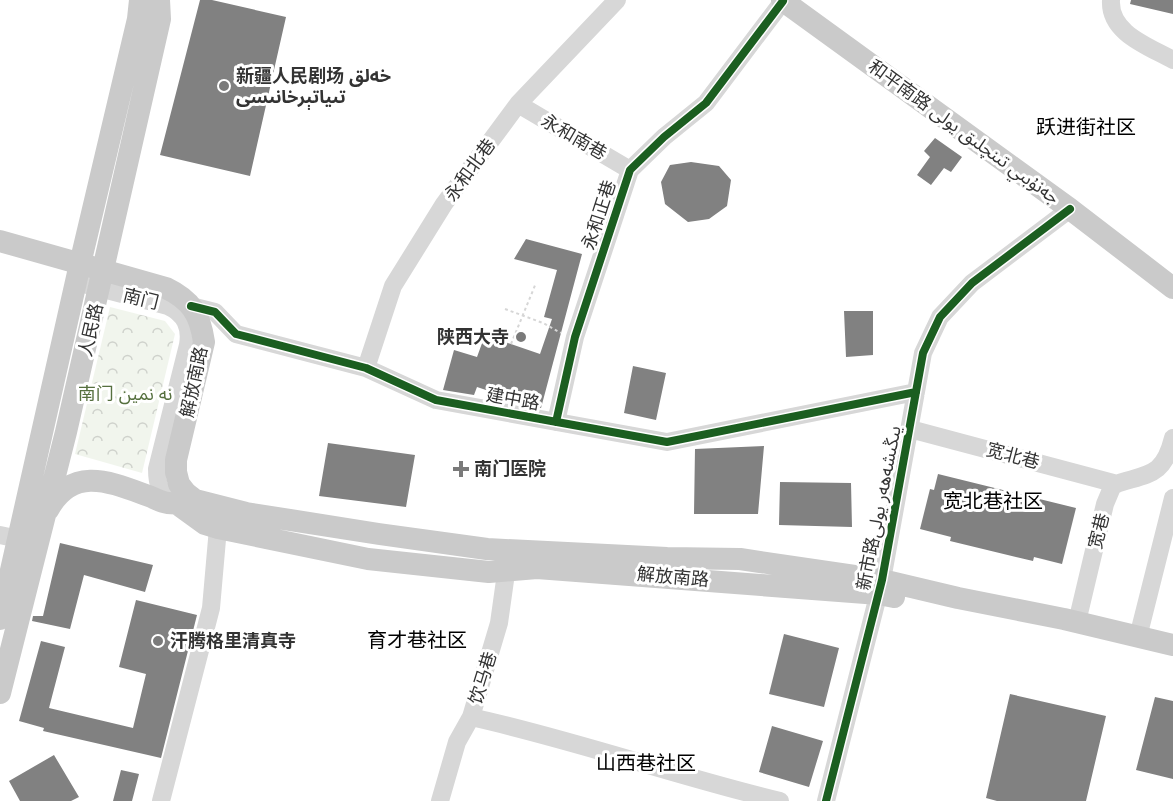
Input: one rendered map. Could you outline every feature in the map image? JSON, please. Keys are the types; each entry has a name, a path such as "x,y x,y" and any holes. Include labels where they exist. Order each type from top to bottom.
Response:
{"main road":[{"name":"人民路","path":"0,619 9,537 78,273 138,19 140,0"},
{"name":"人民路","path":"0,693 102,280 160,19 159,0"},
{"name":"和平南路 جەنۇبىي تىنچلىق يولى","path":"782,0 1070,209 1173,288"},
{"path":"0,241 78,273 102,280 166,288 177,293 191,306"},
{"name":"解放南路","path":"191,306 201,322 204,342 176,460 176,472 179,483 195,500 246,513 487,549 508,560 537,568 880,587 1077,622 1173,645"},
{"path":"176,460 173,483 176,503"},
{"name":"解放南路","path":"42,526 56,497 83,481 98,480 168,503 207,503"},
{"name":"解放南路","path":"176,503 205,524 218,528 368,560 489,572 508,560"},
{"name":"解放南路","path":"880,587 1173,660"}],"street":[{"name":"永和北巷","path":"366,368 393,286 444,204 518,104 617,0"},
{"name":"永和正巷","path":"556,422 576,337 630,170 664,137 706,103 782,0"},
{"path":"1111,0 1111,14 1117,25 1126,33 1173,60"},
{"name":"永和南巷","path":"518,104 630,170"},
{"name":"新市路يىڭىشەھەر يولى","path":"826,801 880,587 923,353 940,317 972,283 1070,209"},
{"name":"南门","path":"102,280 168,306 183,317 188,326 190,335 188,345 157,469 157,480 161,490 167,500 176,503"},
{"name":"建中路","path":"191,306 215,312 236,334 366,368 436,400 667,442 916,392"},
{"name":"宽北巷","path":"910,429 1117,484"},
{"path":"1117,484 1156,471 1165,462 1173,438"},
{"name":"宽巷","path":"1077,622 1105,504 1113,485 1117,484"},
{"path":"1138,637 1173,498"},
{"path":"161,801 211,608 218,528"},
{"name":"饮马巷","path":"440,801 457,742 471,717 499,623 508,560"},
{"path":"471,717 534,731 724,788 780,801"}],"path":[{"path":"511,344 536,283"},
{"path":"505,309 543,323 561,333"}],"green space":[{"name":"南门 نە نمين","path":"110,307 165,321 175,334 142,473 75,454"}],"building":[{"name":"新疆人民剧场 خەلق تىياتېرخانىسى","path":"200,0 212,0 286,17 250,176 160,155"},
{"path":"1131,0 1173,0 1173,14 1130,4"},
{"path":"935,138 962,157 951,172 944,168 931,185 917,175 930,157 924,151"},
{"path":"691,162 719,166 731,180 727,206 709,219 688,222 665,204 661,182 670,165"},
{"path":"526,239 582,254 541,408 512,402 513,399 477,387 474,395 443,390 454,350 477,357 485,335 540,354 552,319 544,317 557,270 514,259"},
{"path":"844,311 873,311 873,355 846,357"},
{"path":"633,366 666,373 656,420 624,413"},
{"path":"328,443 415,455 406,507 319,496"},
{"path":"764,446 758,514 694,514 695,449"},
{"path":"938,474 1076,508 1062,564 1034,557 1033,561 950,541 951,537 920,529 930,489 934,490"},
{"path":"780,482 851,483 852,527 779,525"},
{"path":"60,543 153,565 145,592 84,575 70,629 32,621 33,616 43,616"},
{"path":"136,600 197,615 161,758 43,731 44,728 19,721 41,641 65,647 49,708 133,728 146,674 119,667"},
{"path":"784,634 839,648 824,707 769,694"},
{"path":"1010,694 1106,716 1086,801 997,801 986,798"},
{"path":"1155,697 1173,701 1173,779 1136,770"},
{"path":"772,726 823,741 809,787 759,772"},
{"path":"54,755 79,797 71,801 20,801 9,781"},
{"path":"121,770 139,774 132,801 113,801"}],"cycle path":[{"path":"556,422 575,337 630,170 664,137 706,103 783,1"},
{"path":"826,801 882,580 923,353 940,317 972,283 1070,209"},
{"path":"191,306 215,312 236,334 366,368 436,400 667,442 916,392"}],"place":[{"name":"新疆人民剧场 خەلق تىياتېرخانىسى","path":"224,86"},
{"name":"陕西大寺","path":"521,337"},
{"name":"南门医院","path":"461,469"},
{"name":"汗腾格里清真寺","path":"158,641"}],"district":[{"name":"跃进街社区","path":"1086,127"},
{"name":"宽北巷社区","path":"993,501"},
{"name":"育才巷社区","path":"417,640"},
{"name":"山西巷社区","path":"646,763"}]}
